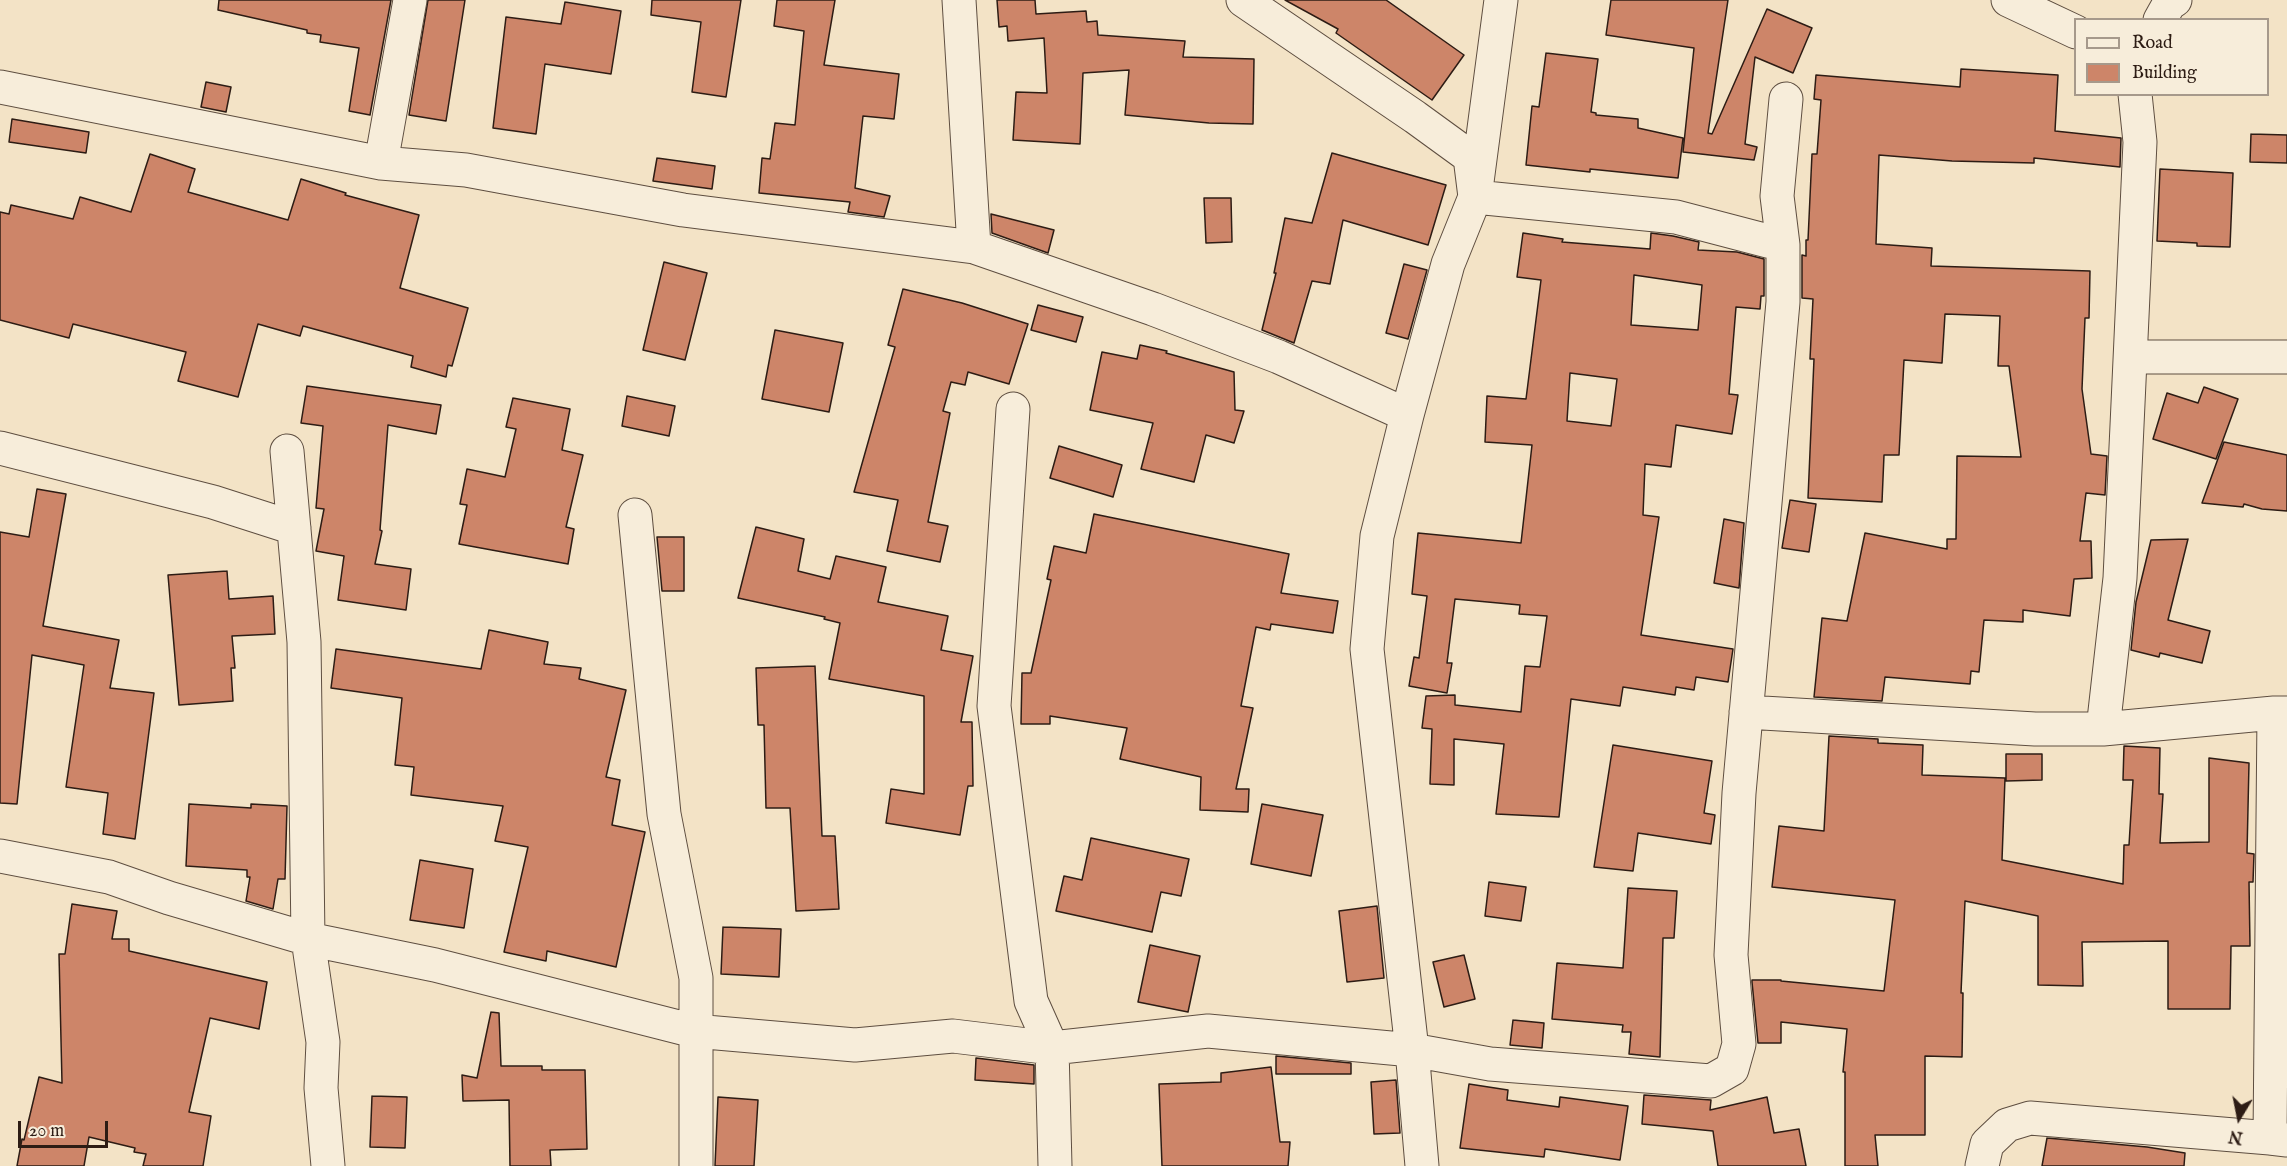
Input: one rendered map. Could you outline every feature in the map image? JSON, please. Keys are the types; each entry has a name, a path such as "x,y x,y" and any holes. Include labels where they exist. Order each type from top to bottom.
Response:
{"street":[{"path":"381,163 410,0"},
{"path":"959,0 974,248"},
{"path":"1243,0 1470,157 1475,197"},
{"path":"1422,1166 1412,1050 1367,650 1377,536 1448,264 1475,197 1502,0"},
{"path":"2008,0 2074,31"},
{"path":"2161,18 2169,4 2175,0"},
{"path":"0,87 381,163 466,170 684,210 974,248 1153,309 1279,357 1407,415"},
{"path":"2103,729 2120,578 2140,142 2135,96"},
{"path":"0,856 109,877 169,898 308,939 435,965 694,1031 855,1045 953,1036 1052,1048 1208,1031 1412,1050 1490,1064 1711,1081 1732,1069 1739,1044 1731,955 1739,793 1783,302 1783,245 1777,196 1786,99"},
{"path":"1475,197 1676,217 1783,245"},
{"path":"2130,357 2287,357"},
{"path":"1012,409 994,706 1031,1001 1052,1048 1055,1166"},
{"path":"0,448 213,502 294,528"},
{"path":"287,451 304,642 308,939 323,1042 321,1088 328,1166"},
{"path":"635,515 664,814 696,978 694,1031 696,1166"},
{"path":"1746,712 2035,729 2103,729 2281,713 2278,1139 2030,1118 2007,1125 1987,1144 1982,1166"}],"building":[{"path":"219,0 391,0 370,115 349,111 359,48 320,42 321,35 307,33 307,30 218,10"},
{"path":"428,0 465,0 446,121 409,115"},
{"path":"652,0 741,0 726,97 692,92 701,22 651,15"},
{"path":"777,0 835,0 824,65 899,74 894,119 863,116 855,188 890,196 884,217 848,212 850,202 759,193 762,158 770,159 775,123 795,125 804,31 774,26"},
{"path":"997,0 1035,0 1036,14 1086,11 1087,22 1097,21 1098,35 1185,41 1183,57 1254,59 1253,124 1209,123 1125,115 1129,70 1083,73 1080,144 1013,140 1016,92 1047,93 1044,38 1008,41 1007,26 999,27"},
{"path":"1285,0 1386,0 1464,55 1432,100 1336,33 1338,29"},
{"path":"1611,0 1728,0 1708,133 1712,134 1767,9 1812,28 1793,73 1755,57 1745,144 1757,147 1754,160 1683,152 1694,48 1606,35"},
{"path":"565,2 621,11 611,74 545,64 536,134 493,128 506,17 561,24"},
{"path":"1546,53 1598,59 1591,112 1596,115 1638,119 1638,128 1683,138 1678,178 1526,165 1532,106 1539,107"},
{"path":"1961,69 2058,75 2055,131 2121,138 2120,167 2034,158 2034,163 1952,161 1879,155 1876,244 1932,248 1931,266 2090,271 2089,318 2085,318 2082,389 2091,454 2107,456 2105,495 2086,493 2080,541 2091,541 2092,578 2074,579 2070,616 2023,610 2023,622 1984,620 1979,672 1971,671 1970,684 1885,677 1882,701 1814,697 1822,618 1847,621 1865,533 1947,549 1947,539 1956,539 1957,456 2021,457 2009,366 1998,366 2000,316 1945,314 1942,363 1904,360 1899,455 1884,455 1882,502 1808,498 1814,359 1810,359 1813,299 1802,298 1802,255 1806,256 1806,240 1808,240 1812,154 1817,154 1821,100 1814,99 1816,75 1960,87"},
{"path":"206,82 231,87 226,112 201,107"},
{"path":"12,119 89,132 86,153 9,142"},
{"path":"2251,134 2287,135 2287,163 2250,162"},
{"path":"1332,153 1446,185 1428,245 1343,220 1330,284 1312,281 1294,343 1262,330 1276,273 1274,273 1285,218 1312,223"},
{"path":"150,154 195,169 188,192 288,220 301,179 346,193 345,195 419,215 400,288 468,308 452,366 448,365 446,377 411,367 413,356 303,326 300,336 258,324 238,397 178,381 186,352 73,324 69,338 0,320 0,212 9,214 11,205 73,219 80,197 131,212"},
{"path":"657,158 715,166 712,189 653,181"},
{"path":"2160,169 2233,173 2230,247 2157,241"},
{"path":"1204,198 1231,198 1232,242 1206,243"},
{"path":"991,214 1054,230 1048,253 992,233"},
{"path":"1523,233 1563,239 1562,242 1650,249 1651,233 1699,242 1698,250 1737,252 1764,259 1764,296 1761,296 1760,309 1736,307 1729,394 1738,395 1732,434 1676,425 1671,467 1645,464 1643,515 1659,517 1641,635 1733,649 1728,682 1696,677 1694,690 1676,687 1675,695 1623,687 1620,706 1571,699 1559,817 1496,814 1504,744 1454,739 1454,785 1430,784 1432,729 1422,728 1426,696 1455,695 1455,705 1521,712 1525,666 1540,667 1547,616 1519,614 1520,605 1455,599 1447,663 1452,663 1447,693 1409,686 1414,657 1419,658 1427,596 1412,594 1418,533 1521,543 1532,445 1485,442 1487,396 1526,399 1541,280 1517,277","holes":["1634,275 1702,285 1698,330 1631,325","1570,373 1617,379 1611,426 1567,421"]},
{"path":"664,262 707,273 685,360 643,350"},
{"path":"1404,264 1427,270 1408,339 1386,333"},
{"path":"903,289 962,303 1028,324 1009,384 968,372 965,385 951,382 943,411 950,413 928,522 948,526 940,562 887,551 898,500 854,492 895,347 888,345"},
{"path":"1038,305 1083,317 1076,342 1031,330"},
{"path":"775,330 843,343 829,412 762,399"},
{"path":"1140,345 1234,372 1235,410 1244,411 1234,443 1206,435 1194,482 1141,469 1153,423 1090,410 1102,352 1137,359"},
{"path":"307,386 441,405 436,434 388,425 380,530 382,531 375,564 411,569 406,610 338,600 344,556 316,551 324,509 316,508 323,426 301,423"},
{"path":"2204,387 2238,399 2216,459 2153,439 2167,393 2198,403"},
{"path":"627,396 675,406 669,436 622,426"},
{"path":"513,398 570,409 562,450 583,455 566,527 574,529 568,564 459,544 467,505 460,504 467,469 505,477 516,429 506,427"},
{"path":"2224,442 2287,455 2287,511 2262,509 2244,504 2243,507 2202,503"},
{"path":"1059,446 1122,465 1113,497 1050,478"},
{"path":"37,489 66,494 43,626 119,640 110,688 154,693 135,839 103,834 108,793 66,787 84,665 32,655 17,804 0,803 0,532 29,537"},
{"path":"1790,500 1816,504 1809,552 1782,548"},
{"path":"1094,514 1289,554 1281,593 1338,601 1333,633 1271,624 1270,630 1256,627 1241,706 1253,708 1236,789 1249,789 1248,812 1200,810 1201,777 1120,759 1127,728 1050,716 1050,724 1021,724 1022,673 1031,673 1051,580 1047,579 1054,546 1086,553"},
{"path":"1724,519 1744,523 1739,588 1714,583"},
{"path":"756,527 804,539 798,571 830,579 836,556 886,567 878,602 948,616 941,650 973,656 961,722 972,722 973,786 968,786 960,835 886,823 891,789 924,794 924,696 829,679 840,623 824,619 825,617 738,598"},
{"path":"657,537 684,537 684,591 662,591"},
{"path":"2188,539 2168,620 2210,631 2202,663 2160,653 2159,657 2131,650 2136,602 2151,540"},
{"path":"227,571 229,599 273,596 275,634 232,636 235,668 231,668 233,701 179,705 168,575"},
{"path":"489,630 548,642 544,664 581,668 579,679 626,690 606,777 620,780 612,825 645,832 616,967 547,951 546,961 504,952 528,847 495,841 503,806 411,795 414,767 395,765 402,698 331,688 336,649 481,669"},
{"path":"815,666 822,836 835,836 839,909 796,911 790,808 766,808 764,725 758,725 756,668"},
{"path":"1829,736 1878,739 1878,743 1923,745 1922,775 2005,778 2002,860 2123,884 2124,845 2129,845 2133,780 2123,780 2124,746 2160,748 2159,794 2163,794 2160,843 2209,842 2209,758 2249,763 2247,853 2254,854 2253,882 2249,882 2250,946 2231,946 2230,1009 2168,1009 2168,941 2082,942 2083,986 2038,985 2038,916 1965,901 1961,993 1963,993 1962,1057 1925,1056 1925,1135 1875,1135 1878,1166 1845,1166 1845,1072 1843,1072 1847,1029 1781,1022 1781,1043 1758,1043 1752,982 1752,980 1781,980 1884,991 1895,900 1772,887 1779,826 1824,831"},
{"path":"1613,745 1712,761 1704,813 1715,815 1711,844 1638,833 1633,871 1594,867"},
{"path":"2006,754 2042,754 2042,780 2006,781"},
{"path":"189,804 251,808 251,804 287,806 285,879 278,879 273,909 246,901 250,877 247,877 247,870 186,866"},
{"path":"1262,804 1323,815 1311,876 1251,864"},
{"path":"1091,838 1189,859 1181,896 1161,892 1152,932 1056,911 1064,876 1082,880"},
{"path":"420,860 473,869 464,928 410,920"},
{"path":"1489,882 1526,887 1521,921 1485,916"},
{"path":"1628,888 1677,891 1674,938 1663,938 1660,1057 1629,1054 1631,1032 1622,1032 1623,1025 1552,1019 1557,963 1623,968"},
{"path":"72,904 117,911 112,939 129,939 129,951 267,982 259,1029 210,1018 189,1112 211,1116 203,1166 143,1166 146,1154 134,1152 135,1148 89,1137 84,1166 17,1166 39,1077 62,1083 59,954 65,954"},
{"path":"1377,906 1384,978 1347,982 1339,911"},
{"path":"723,927 781,929 779,977 721,974"},
{"path":"1150,945 1200,956 1188,1012 1138,1002"},
{"path":"1464,955 1475,999 1444,1007 1433,962"},
{"path":"491,1012 499,1013 501,1066 542,1066 542,1070 585,1070 587,1149 550,1150 551,1166 510,1166 509,1100 463,1101 462,1075 477,1078"},
{"path":"1513,1020 1544,1023 1542,1048 1510,1045"},
{"path":"1276,1056 1351,1063 1351,1074 1276,1074"},
{"path":"976,1058 1034,1065 1034,1084 975,1080"},
{"path":"1271,1067 1280,1142 1290,1142 1288,1166 1162,1166 1159,1084 1221,1082 1221,1073"},
{"path":"1396,1080 1400,1133 1374,1134 1371,1082"},
{"path":"1469,1084 1508,1090 1507,1100 1559,1107 1560,1097 1628,1106 1620,1160 1545,1149 1544,1157 1460,1148"},
{"path":"1644,1095 1711,1100 1710,1110 1767,1097 1774,1133 1799,1129 1806,1166 1718,1166 1713,1131 1642,1124"},
{"path":"372,1096 407,1097 405,1148 370,1147"},
{"path":"718,1097 758,1100 754,1166 715,1166"},
{"path":"2047,1138 2147,1147 2185,1153 2184,1166 2042,1166"}]}
